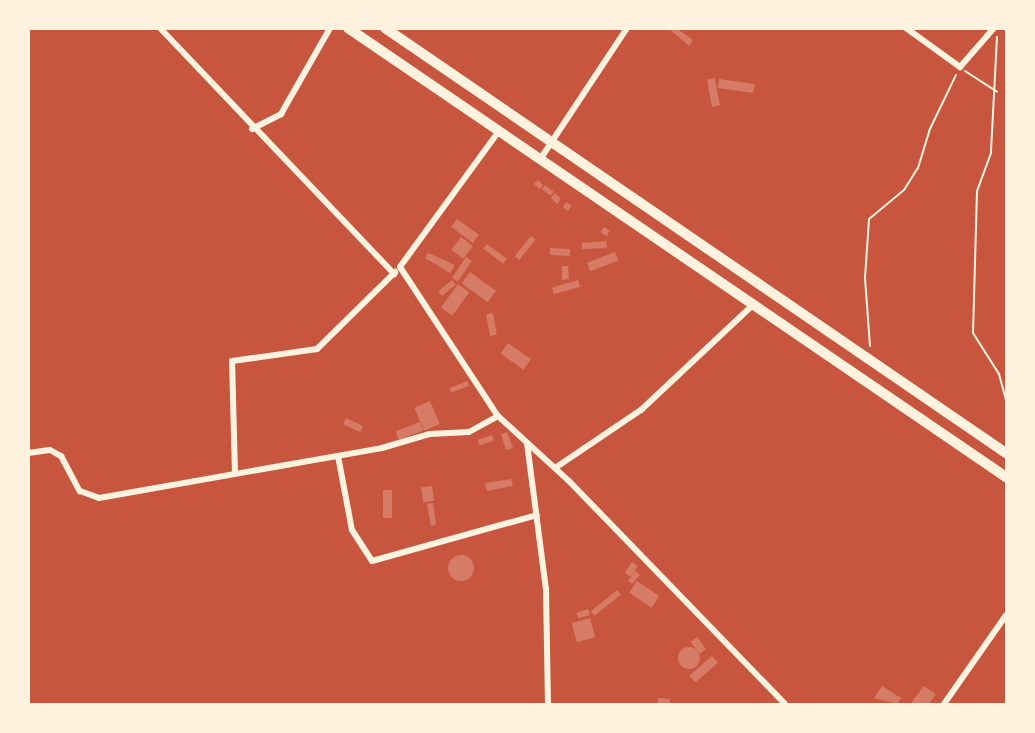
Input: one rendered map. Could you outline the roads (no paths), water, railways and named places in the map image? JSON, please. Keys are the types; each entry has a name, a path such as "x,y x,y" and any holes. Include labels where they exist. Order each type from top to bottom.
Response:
{"highway":[{"path":"348,28 756,303 1006,477"},
{"path":"385,28 1006,453"}],"street":[{"path":"160,28 252,129 394,274"},
{"path":"252,129 281,114 330,28"},
{"path":"541,158 627,28"},
{"path":"906,28 960,67 995,28"},
{"path":"235,474 232,362 317,349 400,267 499,130"},
{"path":"400,267 498,416 555,468 785,705"},
{"path":"555,468 641,410 756,303"},
{"path":"28,453 50,450 61,456 88,498 338,456 430,434 470,432 498,416"},
{"path":"527,442 546,590 548,705"},
{"path":"338,456 352,530 372,561 537,515"},
{"path":"944,705 1006,615"}]}
